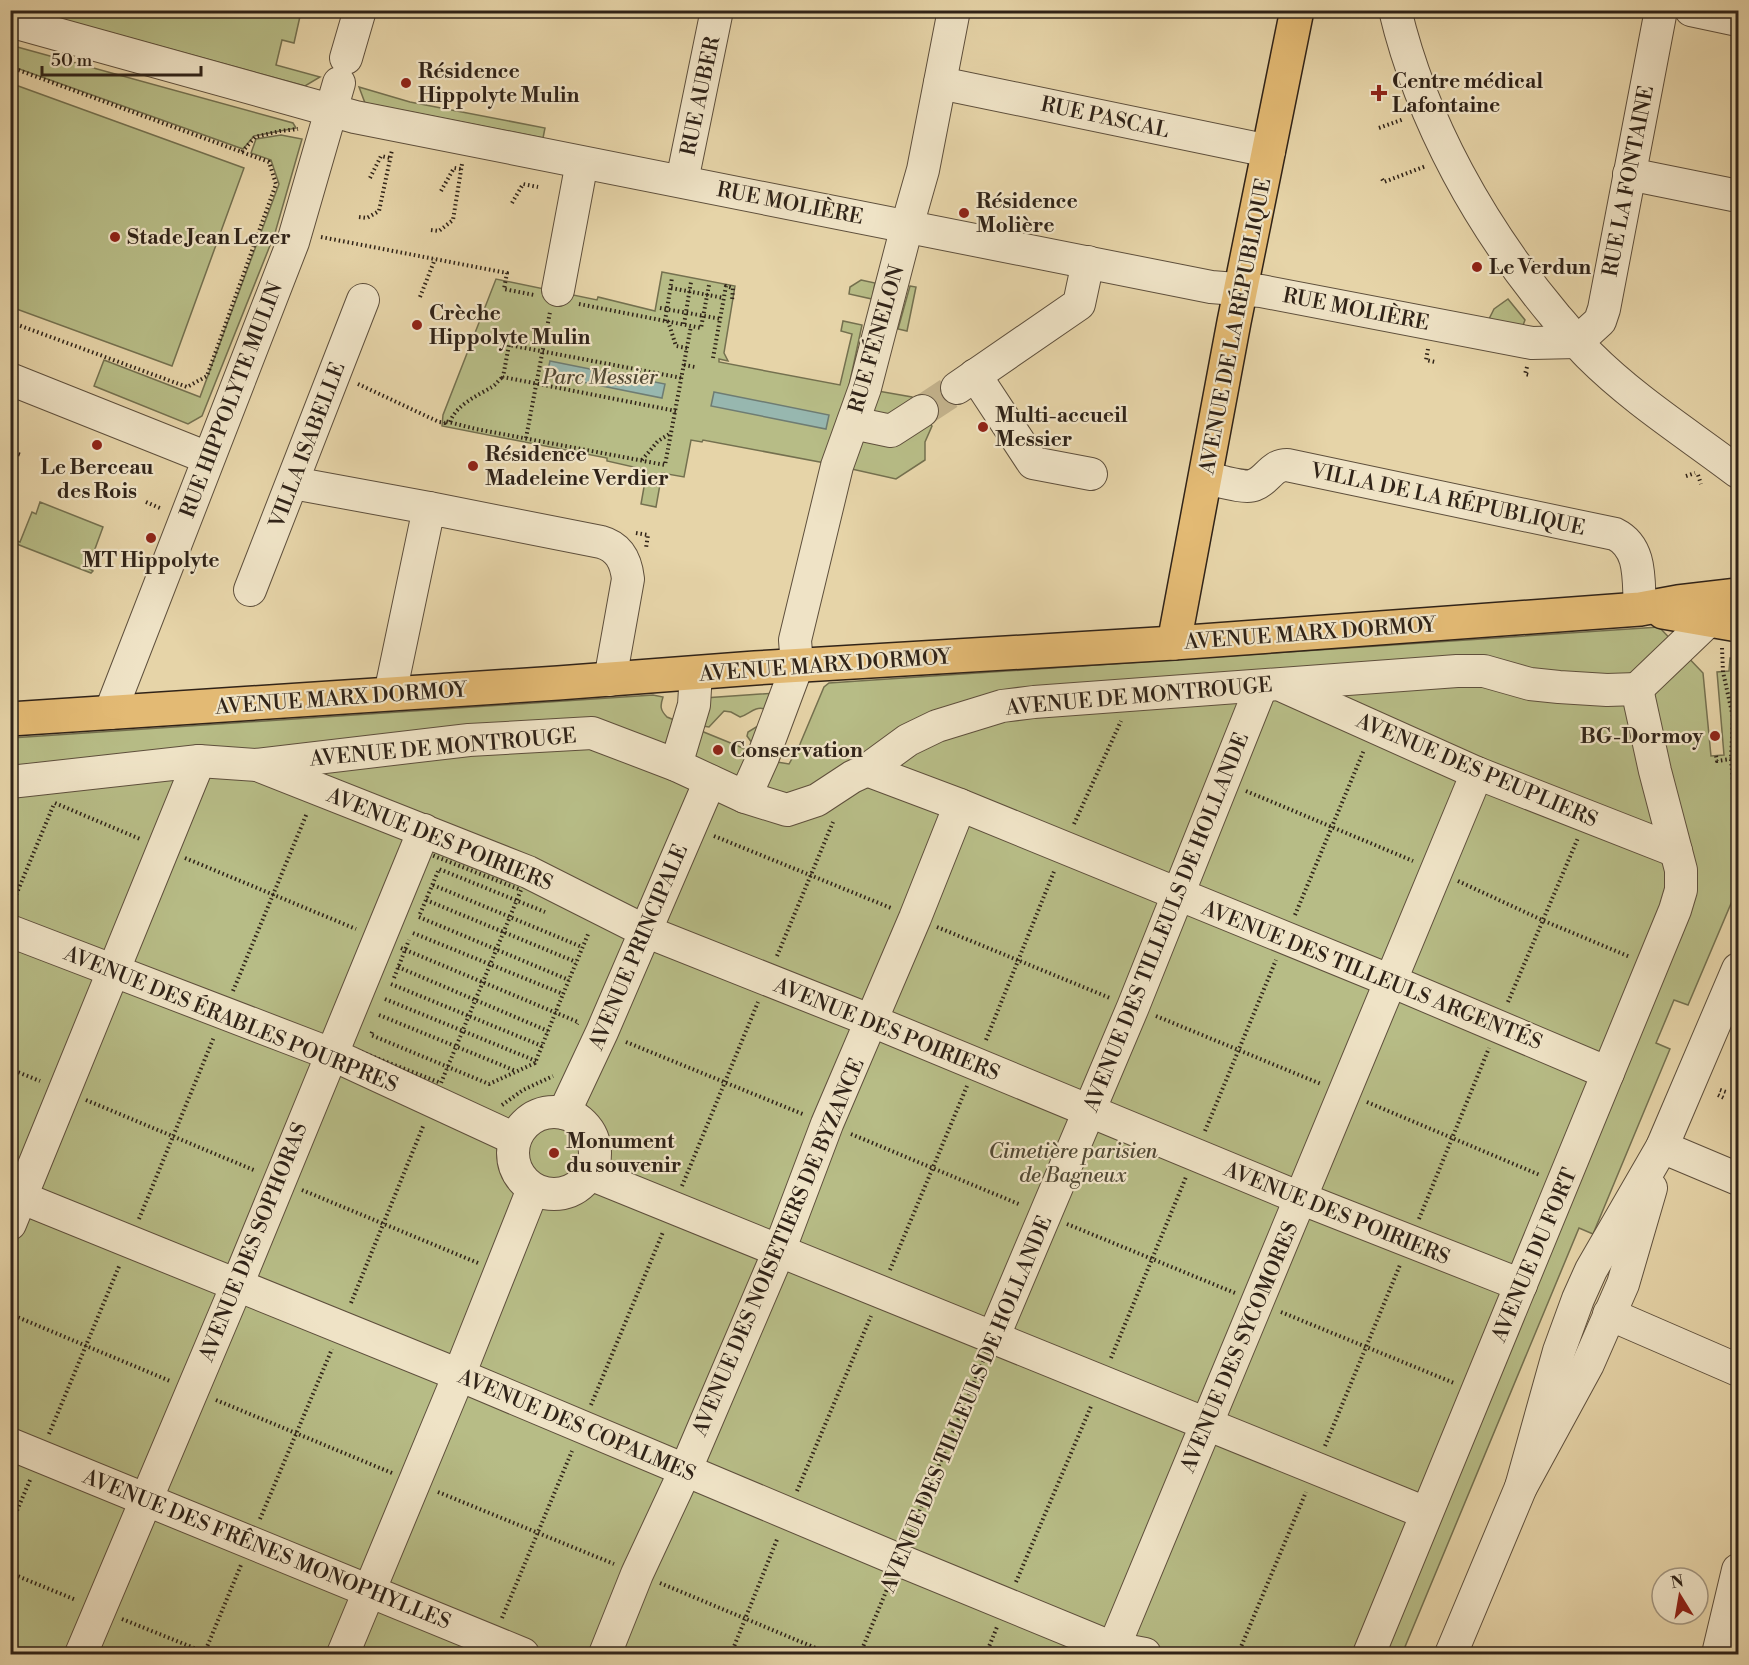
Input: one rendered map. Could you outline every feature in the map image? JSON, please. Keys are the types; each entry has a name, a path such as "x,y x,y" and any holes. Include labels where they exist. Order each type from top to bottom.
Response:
{"main road":[{"name":"AVENUE DE LA RÉPUBLIQUE","path":"1174,642 1297,10"},
{"name":"AVENUE MARX DORMOY","path":"10,719 1640,609 1738,595"},
{"name":"AVENUE MARX DORMOY","path":"1640,609 1723,632"}],"street":[{"name":"RUE HIPPOLYTE MULIN","path":"110,713 293,242 360,10"},
{"name":"RUE AUBER","path":"682,181 717,10"},
{"name":"RUE FÉNELON","path":"797,666 795,640 837,466 865,388 923,170 954,10"},
{"path":"1395,10 1405,49 1438,132 1471,195 1520,273 1587,354 1656,413 1738,472"},
{"name":"RUE LA FONTAINE","path":"1577,342 1600,321 1604,309 1661,10"},
{"path":"1691,10 1738,20"},
{"name":"RUE MOLIÈRE","path":"10,21 339,84 366,120 907,226 1087,265 1212,287 1261,291 1532,343 1577,342"},
{"name":"RUE PASCAL","path":"940,83 1269,151"},
{"path":"1629,174 1738,196"},
{"path":"556,300 579,177"},
{"path":"1087,265 1079,304 966,381 1033,463 1091,474"},
{"name":"VILLA ISABELLE","path":"250,590 363,300"},
{"path":"10,379 208,458"},
{"path":"853,423 891,431 922,411"},
{"name":"VILLA DE LA RÉPUBLIQUE","path":"1206,478 1249,487 1263,480 1278,466 1287,465 1615,534 1627,542 1636,558 1640,609"},
{"path":"293,483 609,544 621,554 628,579 610,680"},
{"path":"390,694 429,508"},
{"path":"1676,851 1647,740 1637,689 1680,650 1723,632"},
{"path":"745,797 763,757 797,666"},
{"name":"AVENUE DE MONTROUGE","path":"10,782 199,761 257,765 469,740 592,733 676,765 745,797 787,810 817,800 867,770 908,740 937,726 1002,706 1457,671 1484,671 1530,684 1607,690 1637,689"},
{"path":"676,765 694,705 696,673"},
{"name":"AVENUE DES PEUPLIERS","path":"1271,686 1477,773 1676,851"},
{"name":"AVENUE DES TILLEULS DE HOLLANDE","path":"993,1338 1178,895 1271,686"},
{"path":"14,1205 199,761"},
{"name":"AVENUE DES POIRIERS","path":"257,765 424,830 527,886 872,1022 1300,1198 1521,1285"},
{"name":"AVENUE DES TILLEULS ARGENTÉS","path":"867,770 960,805 1391,981 1608,1074"},
{"name":"AVENUE DES SYCOMORES","path":"1112,1651 1477,773"},
{"name":"AVENUE PRINCIPALE","path":"564,1113 592,1022 645,931 710,781"},
{"name":"AVENUE DES NOISETIERS DE BYZANCE","path":"605,1654 637,1574 685,1471 779,1251 827,1124 872,1022 960,805"},
{"name":"AVENUE DES SOPHORAS","path":"81,1654 237,1285 424,830"},
{"name":"AVENUE DU FORT","path":"1369,1654 1675,910 1681,880 1676,851"},
{"name":"AVENUE DES ÉRABLES POURPRES","path":"10,931 331,1054 515,1139"},
{"path":"1521,1487 1559,1351 1590,1270 1662,1147 1737,980"},
{"path":"564,1113 576,1118 586,1126 596,1150 595,1162 582,1185 558,1195 544,1194 532,1189 515,1167 513,1153 515,1139 525,1124 540,1114 564,1113"},
{"path":"1662,1147 1738,1179"},
{"path":"1451,1654 1521,1487 1588,1364 1623,1284 1662,1147"},
{"path":"590,1174 1426,1513"},
{"path":"343,1654 459,1375 532,1189"},
{"name":"AVENUE DES COPALMES","path":"14,1205 130,1242 341,1327 1006,1604 1112,1651 1145,1654"},
{"path":"1578,1299 1578,1311 1586,1320 1598,1321 1609,1314"},
{"path":"1609,1314 1738,1370"},
{"name":"AVENUE DES FRÊNES MONOPHYLLES","path":"10,1444 523,1654"},
{"path":"1718,1654 1738,1570"}],"path":[{"path":"10,68 269,162 276,184 207,376 187,387 10,322"},
{"path":"1379,128 1404,118"},
{"path":"242,152 255,137 298,129"},
{"path":"359,217 367,218 380,211 394,141"},
{"path":"431,230 439,231 453,220 464,155"},
{"path":"370,178 381,156 390,158"},
{"path":"1382,179 1384,182 1426,166"},
{"path":"441,191 454,168 461,169"},
{"path":"512,203 522,184 538,187"},
{"path":"314,236 507,273 504,289 701,328 709,285"},
{"path":"420,297 435,259"},
{"path":"672,278 667,321 676,346 687,348"},
{"path":"684,324 692,282"},
{"path":"713,357 726,286 733,288 732,302"},
{"path":"671,288 724,298"},
{"path":"526,438 542,351 556,300"},
{"path":"660,308 721,318"},
{"path":"335,374 446,424 665,465 692,326"},
{"path":"1429,343 1426,360 1435,362"},
{"path":"446,424 466,404 496,385 503,377 509,345 682,378"},
{"path":"684,365 695,367"},
{"path":"503,377 676,411"},
{"path":"638,468 640,461 658,441 672,429 678,427"},
{"path":"10,451 21,454"},
{"path":"1686,476 1696,474 1701,484"},
{"path":"146,502 167,510"},
{"path":"635,533 648,535 645,554"},
{"path":"1723,632 1724,672 1733,717 1731,759 1738,836"},
{"path":"731,1654 787,1514 976,1065 1063,848 1121,721 1118,697"},
{"path":"1733,717 1738,719"},
{"path":"986,1654 1374,728"},
{"path":"1716,756 1717,761 1731,759"},
{"path":"10,908 67,775"},
{"path":"10,1527 317,788"},
{"path":"429,854 527,886 516,900 441,1083 348,1047 429,854"},
{"path":"548,913 439,869 371,1035 489,1083 516,1071 536,1061 589,930"},
{"path":"433,885 582,947"},
{"path":"426,900 576,962"},
{"path":"419,917 569,980"},
{"path":"412,933 563,994"},
{"path":"398,968 548,1031"},
{"path":"391,984 542,1046"},
{"path":"385,999 536,1061"},
{"path":"379,1015 516,1071"},
{"path":"592,1022 827,1124 1477,1392"},
{"path":"1724,1098 1719,1092 1726,1092"},
{"path":"204,1654 433,1101"},
{"name":"AVENUE DES TILLEULS DE HOLLANDE","path":"860,1654 993,1338"}],"green space":[{"path":"32,11 301,12 294,43 282,40 276,65 320,77 305,86"},
{"path":"10,45 293,123 296,128 254,136 243,149 11,66"},
{"name":"Stade Jean Lezer","path":"10,83 244,168 172,366 11,307"},
{"path":"359,87 410,102 545,128 543,138 365,103"},
{"path":"281,135 302,139 275,233 202,416 188,424 94,386 104,360 200,397 279,184 271,160 251,153 256,139"},
{"name":"Parc Messier","path":"662,272 735,286 724,353 728,361 719,359 719,362 840,385 852,334 841,331 843,321 862,325 849,386 912,397 932,426 925,442 925,460 896,479 825,463 703,440 702,442 691,440 684,477 662,473 656,507 641,504 647,470 607,461 607,458 442,426 443,415 496,279 597,300 598,297 655,311"},
{"path":"861,280 875,283 872,299 849,294 850,287"},
{"path":"910,286 916,287 907,331 898,329"},
{"path":"1508,299 1525,320 1522,328 1488,321 1494,309"},
{"path":"40,502 103,527 88,568 93,571 91,573 14,543 15,540 20,542 32,512 36,514"},
{"name":"Cimetière parisien de Bagneux","path":"1659,627 1703,673 1711,756 1724,755 1717,672 1729,671 1730,658 1738,659 1738,887 1688,1005 1674,1000 1656,1043 1670,1049 1593,1234 1579,1228 1402,1654 11,1654 11,738 653,695 663,697 661,708 667,717 777,762 789,764 824,687 829,683"},
{"path":"776,693 752,743 747,736 748,732 758,726 765,709 755,709 740,717 724,711 709,727 703,726 704,698"}],"water":[{"path":"550,361 665,384 662,398 547,375"},
{"path":"714,392 829,415 826,429 711,406"}],"tunnel":[{"path":"922,411 957,388"}],"place":[{"name":"Résidence Hippolyte Mulin","path":"406,83"},
{"name":"Centre médical Lafontaine","path":"1379,93"},
{"name":"Résidence Molière","path":"964,213"},
{"name":"Stade Jean Lezer","path":"115,237"},
{"name":"Le Verdun","path":"1477,267"},
{"name":"Crèche Hippolyte Mulin","path":"417,325"},
{"name":"Multi-accueil Messier","path":"983,427"},
{"name":"Le Berceau des Rois","path":"97,445"},
{"name":"Résidence Madeleine Verdier","path":"473,466"},
{"name":"MT Hippolyte","path":"151,538"},
{"name":"BG-Dormoy","path":"1715,736"},
{"name":"Conservation","path":"718,750"},
{"name":"Monument du souvenir","path":"554,1153"}]}
